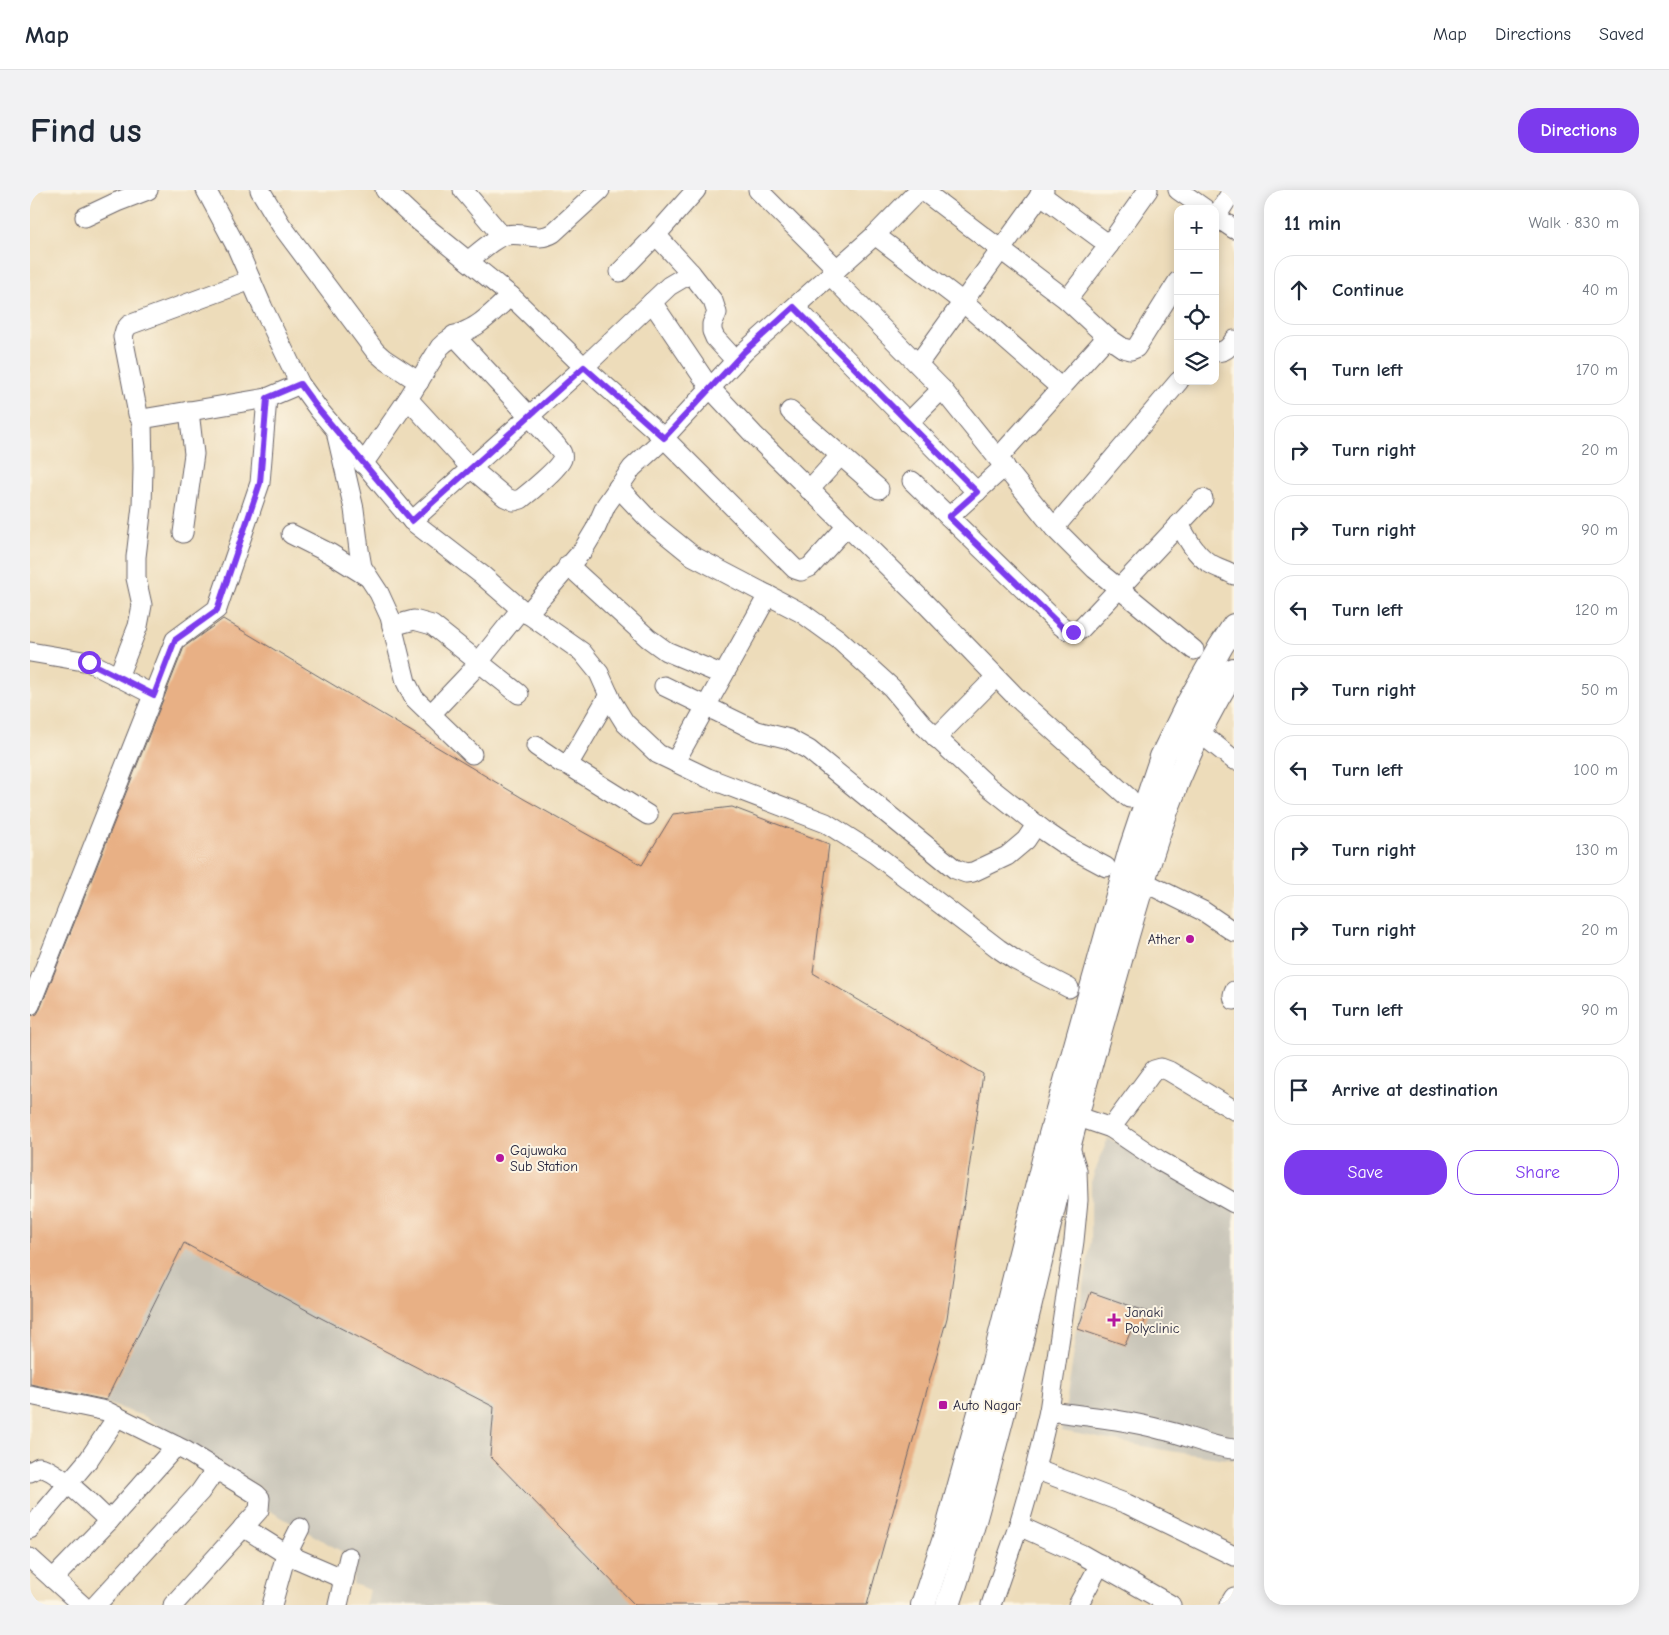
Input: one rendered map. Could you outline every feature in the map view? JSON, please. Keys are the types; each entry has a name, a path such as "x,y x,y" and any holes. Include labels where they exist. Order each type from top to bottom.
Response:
{"main road":[{"path":"923,1605 946,1535 993,1366 1046,1156 1131,849 1162,757 1188,704 1220,646 1234,626"},
{"path":"948,1605 973,1526 1076,1116 1142,881 1182,766 1234,670"}],"street":[{"path":"84,217 148,190"},
{"path":"206,190 238,248 300,384 336,432 412,521 482,575 524,612 582,652 598,674 625,723 658,754 708,778 826,823 875,854 1015,960 1069,988"},
{"path":"260,190 281,225 376,351 384,359 419,382"},
{"path":"385,190 415,218 511,296 584,367 664,438 795,569 800,571 810,567 847,526"},
{"path":"463,190 502,236"},
{"path":"468,261 502,236 511,234 540,238 553,234 600,190"},
{"path":"620,272 696,190"},
{"path":"758,190 942,390 1054,528 1095,569 1194,650"},
{"path":"431,714 583,550 595,530 606,505 632,468 664,438 736,361 875,235 920,190 1066,300 1123,348 1131,350 1136,348 1174,287"},
{"path":"1066,300 1109,245 1148,190"},
{"path":"1178,190 1199,205"},
{"path":"1219,208 1233,190"},
{"path":"918,364 964,303 1042,192 1109,245"},
{"path":"1219,219 1234,229"},
{"path":"656,235 691,273 713,301 717,313 712,324 712,331 715,338 736,361"},
{"path":"875,235 964,303 1061,388"},
{"path":"412,521 584,367 669,286 691,273"},
{"path":"118,676 138,626 142,605 136,578 136,557 142,487 142,422 138,414 123,337 125,330 129,325 251,280"},
{"path":"363,464 408,399 440,347 454,335 478,324 511,296"},
{"path":"652,302 710,388 754,435 919,597 1016,697 1128,798"},
{"path":"794,307 977,492"},
{"path":"408,399 472,469 505,498 514,501 521,498 557,467 562,459 562,452 454,335"},
{"path":"949,517 977,492 1061,388 1107,336"},
{"path":"1219,352 1229,348 1234,340"},
{"path":"142,422 148,418 267,398 300,384"},
{"path":"1054,528 1176,385"},
{"path":"908,423 942,390"},
{"path":"30,1005 175,640 217,610 260,483 267,398"},
{"path":"182,533 194,454 189,411"},
{"path":"790,411 879,488"},
{"path":"336,432 354,509 362,567 379,593 390,617 406,682 414,698 472,754"},
{"path":"809,490 841,455"},
{"path":"912,481 1066,630 1073,632 1080,630 1202,499"},
{"path":"618,487 651,522 672,541 693,556 802,613 838,639 892,688 936,738 988,786 1036,825 1065,845 1106,867"},
{"path":"1179,524 1200,556 1211,564 1223,568 1234,575"},
{"path":"291,534 331,554 368,577"},
{"path":"568,565 648,638 666,651 723,675"},
{"path":"675,762 768,595"},
{"path":"392,626 414,620 426,622 446,635 519,694"},
{"path":"30,652 89,662 154,695"},
{"path":"936,738 996,677"},
{"path":"664,686 757,730 789,739 809,750 955,869 966,873 973,872 983,869 1007,856 1026,840 1036,825"},
{"path":"568,765 609,695"},
{"path":"1199,732 1234,760"},
{"path":"536,746 648,815"},
{"path":"1142,881 1202,911 1234,932"},
{"path":"1234,991 1232,995 1234,1000"},
{"path":"1111,1128 1147,1078 1154,1070 1161,1068 1234,1110"},
{"path":"1076,1116 1111,1128 1160,1161 1234,1203"},
{"path":"990,1605 1019,1526 1049,1411 1068,1289 1076,1217 1077,1170 1069,1144"},
{"path":"30,1395 106,1411 176,1446 260,1498 258,1510 172,1605"},
{"path":"1049,1411 1135,1423 1223,1448 1234,1449"},
{"path":"30,1529 89,1459 117,1416"},
{"path":"53,1579 109,1521 176,1446"},
{"path":"30,1472 39,1467 43,1468 68,1484 109,1521"},
{"path":"96,1605 200,1492 216,1469"},
{"path":"1035,1469 1127,1504 1234,1556"},
{"path":"1019,1526 1100,1564 1171,1605"},
{"path":"243,1527 286,1554 344,1580"},
{"path":"272,1605 286,1554 300,1528"},
{"path":"338,1605 349,1557"},
{"path":"30,1558 82,1605"},
{"path":"1078,1605 1100,1564"},
{"path":"1229,1605 1234,1596"}],"shaded area":[{"path":"1108,1138 1234,1209 1234,1460 1169,1451 1062,1431 1091,1240 1091,1182"},
{"path":"184,1243 321,1318 494,1407 490,1456 635,1605 365,1605 370,1590 353,1584 355,1559 265,1508 263,1489 146,1417 105,1403"}],"building":[{"name":"Gajuwaka Sub Station","path":"223,619 524,799 642,865 673,814 732,807 829,844 813,973 983,1074 947,1318 867,1605 635,1605 490,1456 494,1407 321,1318 184,1243 106,1400 30,1384 30,1016 37,1014 40,1009 184,647"},
{"path":"1091,1292 1148,1312 1141,1331 1132,1328 1125,1345 1078,1329"}],"place":[{"name":"Ather","path":"1190,939"},
{"name":"Gajuwaka Sub Station","path":"500,1158"},
{"name":"Janaki Polyclinic","path":"1114,1320"},
{"name":"Auto Nagar","path":"943,1405"}],"route":[{"path":"89,662 154,695 175,640 217,610 260,483 267,398 300,384 371,474 412,521 584,367 664,438 744,352 794,307 977,492 949,517 1060,625 1066,630 1073,632"}]}
